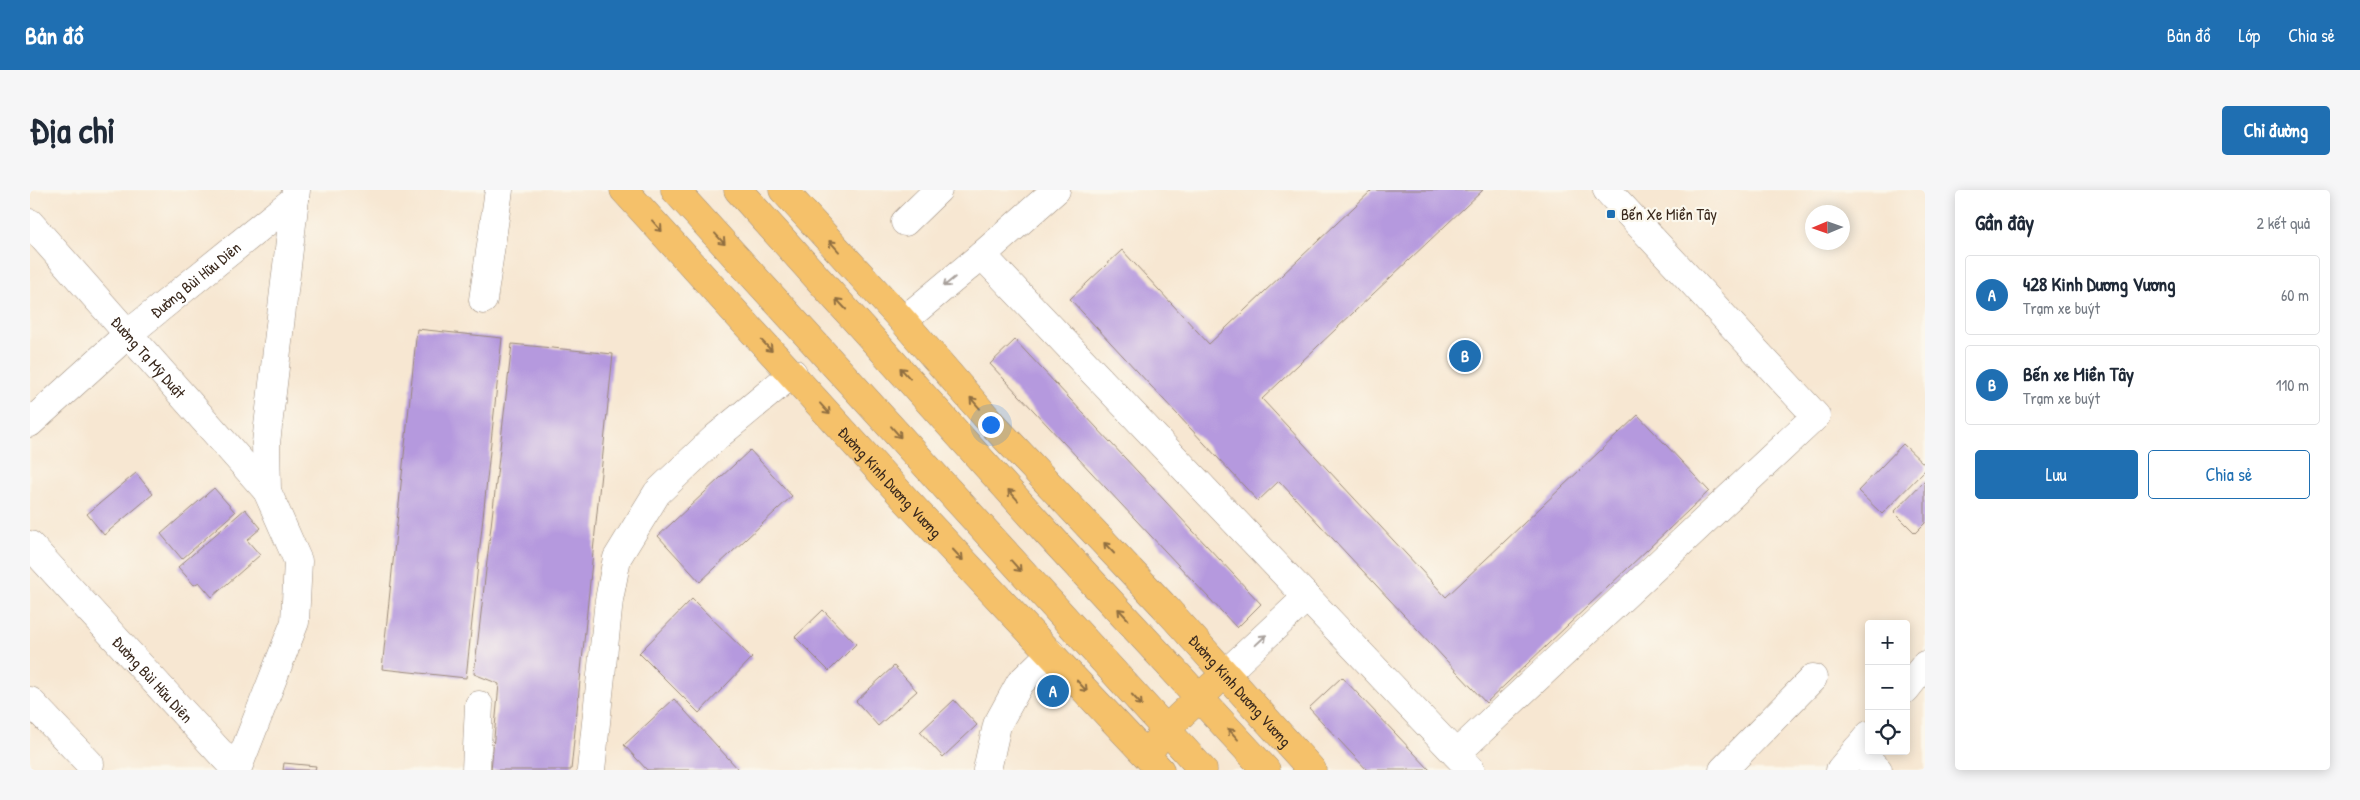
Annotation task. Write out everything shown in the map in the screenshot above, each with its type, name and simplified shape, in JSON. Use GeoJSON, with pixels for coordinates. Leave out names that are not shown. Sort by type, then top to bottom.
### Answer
{"type":"FeatureCollection","features":[{"type":"Feature","properties":{"kind":"main road","name":"Đường Kinh Dương Vương"},"geometry":{"type":"LineString","coordinates":[[624,190],[793,373],[907,501],[1051,653],[1150,765]]}},
{"type":"Feature","properties":{"kind":"main road"},"geometry":{"type":"LineString","coordinates":[[675,190],[1203,770]]}},
{"type":"Feature","properties":{"kind":"main road","name":"Đường Kinh Dương Vương"},"geometry":{"type":"LineString","coordinates":[[738,190],[1048,534],[1266,770]]}},
{"type":"Feature","properties":{"kind":"main road","name":"Đường Kinh Dương Vương"},"geometry":{"type":"LineString","coordinates":[[786,191],[994,426],[1312,770]]}},
{"type":"Feature","properties":{"kind":"main road"},"geometry":{"type":"LineString","coordinates":[[793,373],[874,339],[903,321]]}},
{"type":"Feature","properties":{"kind":"main road"},"geometry":{"type":"LineString","coordinates":[[1150,765],[1165,730],[1225,674]]}},
{"type":"Feature","properties":{"kind":"street"},"geometry":{"type":"LineString","coordinates":[[482,300],[499,190]]}},
{"type":"Feature","properties":{"kind":"street"},"geometry":{"type":"LineString","coordinates":[[905,222],[938,190]]}},
{"type":"Feature","properties":{"kind":"street"},"geometry":{"type":"LineString","coordinates":[[903,321],[1056,190]]}},
{"type":"Feature","properties":{"kind":"street"},"geometry":{"type":"LineString","coordinates":[[982,255],[1463,762],[1816,416],[1607,190]]}},
{"type":"Feature","properties":{"kind":"street"},"geometry":{"type":"LineString","coordinates":[[236,770],[295,622],[298,561],[267,491],[266,443],[295,194]]}},
{"type":"Feature","properties":{"kind":"street","name":"Đường Bùi Hữu Diên"},"geometry":{"type":"LineString","coordinates":[[30,423],[128,334],[295,194]]}},
{"type":"Feature","properties":{"kind":"street","name":"Đường Tạ Mỹ Duật"},"geometry":{"type":"LineString","coordinates":[[30,223],[267,491]]}},
{"type":"Feature","properties":{"kind":"street"},"geometry":{"type":"LineString","coordinates":[[591,770],[609,600],[617,558],[657,493],[715,438],[793,373]]}},
{"type":"Feature","properties":{"kind":"street","name":"Đường Bùi Hữu Diên"},"geometry":{"type":"LineString","coordinates":[[30,545],[236,770]]}},
{"type":"Feature","properties":{"kind":"street"},"geometry":{"type":"LineString","coordinates":[[1225,674],[1307,597]]}},
{"type":"Feature","properties":{"kind":"street"},"geometry":{"type":"LineString","coordinates":[[987,770],[997,725],[1020,683],[1051,653]]}},
{"type":"Feature","properties":{"kind":"street"},"geometry":{"type":"LineString","coordinates":[[1910,683],[1925,665]]}},
{"type":"Feature","properties":{"kind":"street"},"geometry":{"type":"LineString","coordinates":[[1723,770],[1813,678]]}},
{"type":"Feature","properties":{"kind":"street"},"geometry":{"type":"LineString","coordinates":[[30,700],[90,764]]}},
{"type":"Feature","properties":{"kind":"street"},"geometry":{"type":"LineString","coordinates":[[476,770],[479,706]]}},
{"type":"Feature","properties":{"kind":"street"},"geometry":{"type":"LineString","coordinates":[[1840,770],[1863,742],[1878,770]]}},
{"type":"Feature","properties":{"kind":"building"},"geometry":{"type":"Polygon","coordinates":[[[1372,190],[1483,190],[1262,399],[1446,597],[1638,415],[1709,491],[1486,703],[1279,481],[1258,501],[1070,299],[1122,250],[1209,344],[1372,190]]]}},
{"type":"Feature","properties":{"kind":"building"},"geometry":{"type":"Polygon","coordinates":[[[417,329],[502,338],[466,678],[382,669],[417,329]]]}},
{"type":"Feature","properties":{"kind":"building"},"geometry":{"type":"Polygon","coordinates":[[[1015,340],[1261,604],[1237,628],[990,364],[1015,340]]]}},
{"type":"Feature","properties":{"kind":"building"},"geometry":{"type":"Polygon","coordinates":[[[512,344],[613,354],[571,770],[491,770],[499,684],[474,674],[512,344]]]}},
{"type":"Feature","properties":{"kind":"building"},"geometry":{"type":"Polygon","coordinates":[[[1903,444],[1925,465],[1925,470],[1882,514],[1858,491],[1903,444]]]}},
{"type":"Feature","properties":{"kind":"building"},"geometry":{"type":"Polygon","coordinates":[[[750,450],[792,496],[700,582],[658,536],[750,450]]]}},
{"type":"Feature","properties":{"kind":"building"},"geometry":{"type":"Polygon","coordinates":[[[136,473],[153,494],[104,535],[87,514],[136,473]]]}},
{"type":"Feature","properties":{"kind":"building"},"geometry":{"type":"Polygon","coordinates":[[[1925,480],[1925,523],[1915,533],[1894,512],[1925,480]]]}},
{"type":"Feature","properties":{"kind":"building"},"geometry":{"type":"Polygon","coordinates":[[[214,488],[235,512],[182,559],[161,534],[214,488]]]}},
{"type":"Feature","properties":{"kind":"building"},"geometry":{"type":"Polygon","coordinates":[[[245,509],[261,528],[247,540],[260,555],[212,597],[199,582],[194,585],[178,567],[245,509]]]}},
{"type":"Feature","properties":{"kind":"building"},"geometry":{"type":"Polygon","coordinates":[[[692,599],[752,658],[699,713],[639,653],[692,599]]]}},
{"type":"Feature","properties":{"kind":"building"},"geometry":{"type":"Polygon","coordinates":[[[823,610],[856,644],[829,671],[795,637],[823,610]]]}},
{"type":"Feature","properties":{"kind":"building"},"geometry":{"type":"Polygon","coordinates":[[[894,666],[917,691],[878,726],[856,701],[894,666]]]}},
{"type":"Feature","properties":{"kind":"building"},"geometry":{"type":"Polygon","coordinates":[[[1342,677],[1430,770],[1367,770],[1309,708],[1342,677]]]}},
{"type":"Feature","properties":{"kind":"building"},"geometry":{"type":"Polygon","coordinates":[[[674,699],[739,770],[647,770],[624,745],[674,699]]]}},
{"type":"Feature","properties":{"kind":"building"},"geometry":{"type":"Polygon","coordinates":[[[954,700],[977,725],[943,757],[920,732],[954,700]]]}},
{"type":"Feature","properties":{"kind":"building"},"geometry":{"type":"Polygon","coordinates":[[[284,763],[316,766],[315,770],[283,770],[284,763]]]}},
{"type":"Feature","properties":{"kind":"place","name":"Bến Xe Miền Tây"},"geometry":{"type":"Point","coordinates":[1611,214]}},
{"type":"Feature","properties":{"kind":"place","name":"Bến xe Miền Tây"},"geometry":{"type":"Point","coordinates":[1465,356]}},
{"type":"Feature","properties":{"kind":"place","name":"428 Kinh Dương Vương"},"geometry":{"type":"Point","coordinates":[1053,691]}}]}
